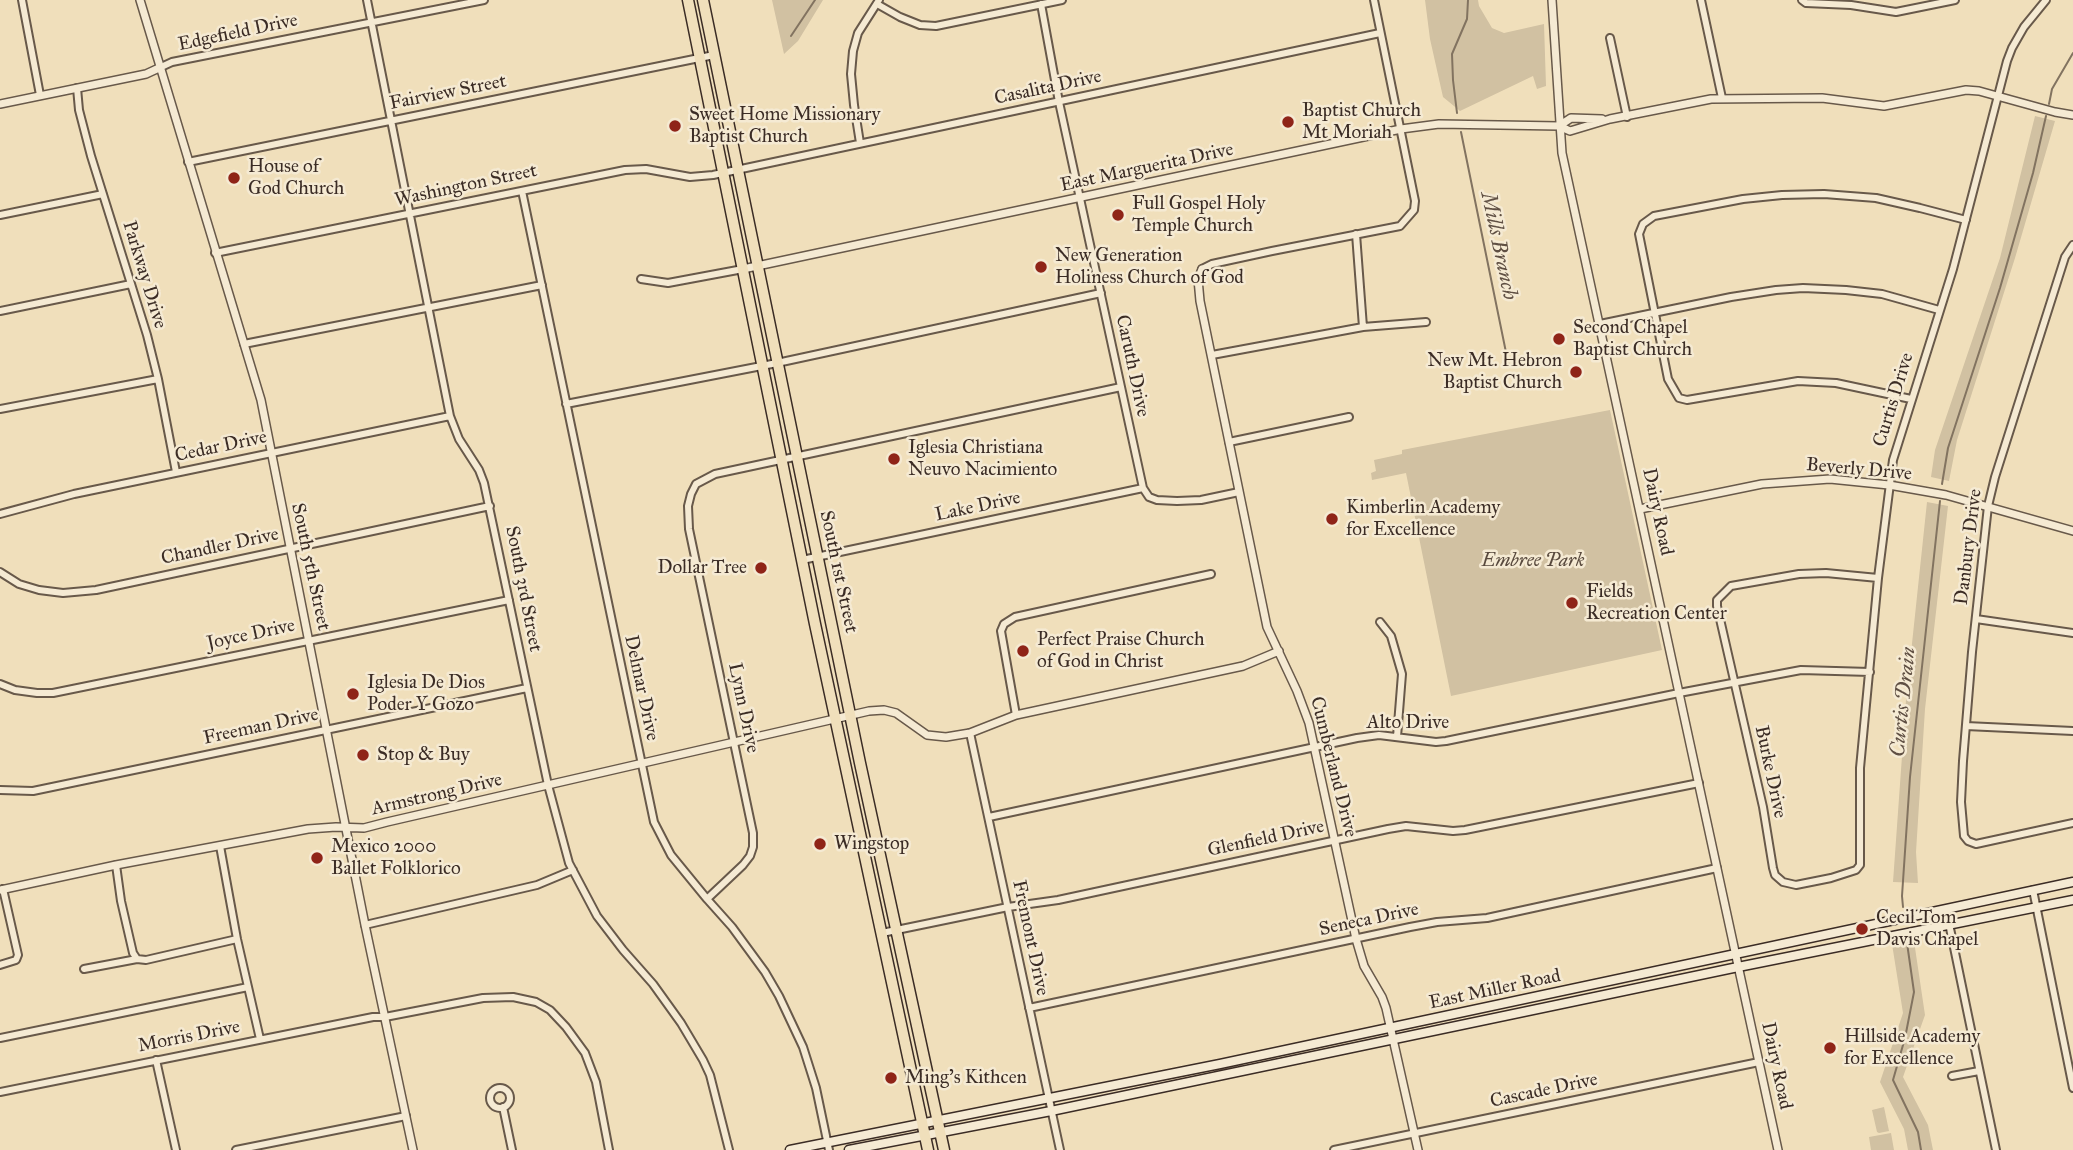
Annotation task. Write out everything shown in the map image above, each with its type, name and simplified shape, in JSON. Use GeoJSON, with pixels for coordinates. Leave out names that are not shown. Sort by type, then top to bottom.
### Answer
{"type":"FeatureCollection","features":[{"type":"Feature","properties":{"kind":"main road","name":"South 1st Street"},"geometry":{"type":"LineString","coordinates":[[688,0],[802,561],[928,1150]]}},
{"type":"Feature","properties":{"kind":"main road","name":"South 1st Street"},"geometry":{"type":"LineString","coordinates":[[703,0],[850,715],[944,1150]]}},
{"type":"Feature","properties":{"kind":"main road"},"geometry":{"type":"LineString","coordinates":[[858,825],[873,822]]}},
{"type":"Feature","properties":{"kind":"main road","name":"East Miller Road"},"geometry":{"type":"LineString","coordinates":[[849,1150],[925,1135],[939,1126],[1048,1099],[2073,882]]}},
{"type":"Feature","properties":{"kind":"main road","name":"East Miller Road"},"geometry":{"type":"LineString","coordinates":[[790,1150],[828,1146],[923,1124],[939,1126],[1051,1111],[1738,967],[2073,900]]}},
{"type":"Feature","properties":{"kind":"main road"},"geometry":{"type":"LineString","coordinates":[[1570,989],[1573,1002]]}},
{"type":"Feature","properties":{"kind":"main road"},"geometry":{"type":"LineString","coordinates":[[905,1042],[920,1039]]}},
{"type":"Feature","properties":{"kind":"main road"},"geometry":{"type":"LineString","coordinates":[[1220,1064],[1222,1076]]}},
{"type":"Feature","properties":{"kind":"street"},"geometry":{"type":"LineString","coordinates":[[22,0],[40,95]]}},
{"type":"Feature","properties":{"kind":"street","name":"South 5th Street"},"geometry":{"type":"LineString","coordinates":[[140,0],[261,400],[365,925],[413,1150]]}},
{"type":"Feature","properties":{"kind":"street","name":"South 3rd Street"},"geometry":{"type":"LineString","coordinates":[[367,0],[450,416],[459,439],[484,483],[557,824],[573,870],[597,916],[653,984],[703,1060],[710,1075],[729,1150]]}},
{"type":"Feature","properties":{"kind":"street","name":"Edgefield Drive"},"geometry":{"type":"LineString","coordinates":[[0,104],[146,74],[172,62],[484,0]]}},
{"type":"Feature","properties":{"kind":"street"},"geometry":{"type":"LineString","coordinates":[[860,143],[851,74],[853,51],[859,33],[878,2],[900,18],[920,25],[936,26],[1062,0]]}},
{"type":"Feature","properties":{"kind":"street"},"geometry":{"type":"LineString","coordinates":[[1202,269],[1212,264],[1400,226],[1414,211],[1415,201],[1374,0]]}},
{"type":"Feature","properties":{"kind":"street","name":"Dairy Road"},"geometry":{"type":"LineString","coordinates":[[1552,0],[1562,153],[1778,1150]]}},
{"type":"Feature","properties":{"kind":"street"},"geometry":{"type":"LineString","coordinates":[[1701,0],[1723,98]]}},
{"type":"Feature","properties":{"kind":"street"},"geometry":{"type":"LineString","coordinates":[[1802,0],[1806,3],[1851,5],[1896,12],[1955,0]]}},
{"type":"Feature","properties":{"kind":"street","name":"Curtis Drive"},"geometry":{"type":"LineString","coordinates":[[1856,870],[1861,857],[1860,768],[1878,578],[1893,460],[1966,220],[2012,48],[2043,1]]}},
{"type":"Feature","properties":{"kind":"street","name":"Caruth Drive"},"geometry":{"type":"LineString","coordinates":[[1041,4],[1059,102],[1143,488]]}},
{"type":"Feature","properties":{"kind":"street","name":"Casalita Drive"},"geometry":{"type":"LineString","coordinates":[[723,173],[1380,33]]}},
{"type":"Feature","properties":{"kind":"street"},"geometry":{"type":"LineString","coordinates":[[1610,38],[1627,117]]}},
{"type":"Feature","properties":{"kind":"street","name":"Fairview Street"},"geometry":{"type":"LineString","coordinates":[[188,162],[714,55]]}},
{"type":"Feature","properties":{"kind":"street","name":"Parkway Drive"},"geometry":{"type":"LineString","coordinates":[[77,88],[79,110],[158,379],[176,472]]}},
{"type":"Feature","properties":{"kind":"street","name":"East Marguerita Drive"},"geometry":{"type":"LineString","coordinates":[[743,269],[1401,129],[1458,123],[1559,126],[1570,131],[1610,119],[1711,99],[1822,98],[1884,106],[1966,90],[2073,115]]}},
{"type":"Feature","properties":{"kind":"street","name":"Washington Street"},"geometry":{"type":"LineString","coordinates":[[215,253],[636,168],[690,177],[723,173]]}},
{"type":"Feature","properties":{"kind":"street","name":"Delmar Drive"},"geometry":{"type":"LineString","coordinates":[[522,191],[654,822],[671,855],[733,926],[779,996],[803,1046],[816,1088],[828,1146]]}},
{"type":"Feature","properties":{"kind":"street"},"geometry":{"type":"LineString","coordinates":[[0,215],[103,194]]}},
{"type":"Feature","properties":{"kind":"street"},"geometry":{"type":"LineString","coordinates":[[1911,399],[1836,383],[1798,382],[1687,400],[1679,398],[1668,379],[1639,234],[1643,224],[1654,216],[1743,199],[1824,194],[1876,198],[1966,220]]}},
{"type":"Feature","properties":{"kind":"street"},"geometry":{"type":"LineString","coordinates":[[1356,234],[1363,327]]}},
{"type":"Feature","properties":{"kind":"street","name":"Danbury Drive"},"geometry":{"type":"LineString","coordinates":[[2073,245],[2065,257],[1987,506],[1963,761],[1962,825],[1964,836],[1976,844],[2073,823]]}},
{"type":"Feature","properties":{"kind":"street"},"geometry":{"type":"LineString","coordinates":[[641,279],[668,283],[743,269]]}},
{"type":"Feature","properties":{"kind":"street","name":"Cumberland Drive"},"geometry":{"type":"LineString","coordinates":[[1202,269],[1198,279],[1200,301],[1267,627],[1309,723],[1356,939],[1364,966],[1382,997],[1418,1150]]}},
{"type":"Feature","properties":{"kind":"street"},"geometry":{"type":"LineString","coordinates":[[0,311],[131,284]]}},
{"type":"Feature","properties":{"kind":"street"},"geometry":{"type":"LineString","coordinates":[[243,344],[542,285]]}},
{"type":"Feature","properties":{"kind":"street"},"geometry":{"type":"LineString","coordinates":[[1600,324],[1731,297],[1804,288],[1882,295],[1939,310]]}},
{"type":"Feature","properties":{"kind":"street"},"geometry":{"type":"LineString","coordinates":[[566,404],[777,363],[1101,293]]}},
{"type":"Feature","properties":{"kind":"street"},"geometry":{"type":"LineString","coordinates":[[1212,355],[1363,327],[1426,323]]}},
{"type":"Feature","properties":{"kind":"street"},"geometry":{"type":"LineString","coordinates":[[0,410],[158,379]]}},
{"type":"Feature","properties":{"kind":"street"},"geometry":{"type":"LineString","coordinates":[[782,460],[1121,387]]}},
{"type":"Feature","properties":{"kind":"street","name":"Cedar Drive"},"geometry":{"type":"LineString","coordinates":[[0,514],[74,494],[450,416]]}},
{"type":"Feature","properties":{"kind":"street"},"geometry":{"type":"LineString","coordinates":[[1229,442],[1349,417]]}},
{"type":"Feature","properties":{"kind":"street","name":"Lynn Drive"},"geometry":{"type":"LineString","coordinates":[[707,899],[750,856],[753,833],[689,529],[688,506],[696,484],[704,478],[782,460]]}},
{"type":"Feature","properties":{"kind":"street","name":"Beverly Drive"},"geometry":{"type":"LineString","coordinates":[[1640,509],[1762,484],[1830,479],[1889,485],[1946,495],[2073,531]]}},
{"type":"Feature","properties":{"kind":"street"},"geometry":{"type":"LineString","coordinates":[[1143,488],[1149,497],[1177,501],[1201,500],[1239,492]]}},
{"type":"Feature","properties":{"kind":"street","name":"Lake Drive"},"geometry":{"type":"LineString","coordinates":[[802,561],[1143,488]]}},
{"type":"Feature","properties":{"kind":"street","name":"Chandler Drive"},"geometry":{"type":"LineString","coordinates":[[0,572],[19,584],[63,593],[96,590],[490,506]]}},
{"type":"Feature","properties":{"kind":"street","name":"Burke Drive"},"geometry":{"type":"LineString","coordinates":[[1856,870],[1796,885],[1783,882],[1775,875],[1763,807],[1717,600],[1731,586],[1799,574],[1826,573],[1878,578]]}},
{"type":"Feature","properties":{"kind":"street"},"geometry":{"type":"LineString","coordinates":[[1016,715],[1001,631],[1004,624],[1015,617],[1211,574]]}},
{"type":"Feature","properties":{"kind":"street","name":"Joyce Drive"},"geometry":{"type":"LineString","coordinates":[[0,684],[15,690],[53,693],[509,600]]}},
{"type":"Feature","properties":{"kind":"street"},"geometry":{"type":"LineString","coordinates":[[1976,619],[2073,633]]}},
{"type":"Feature","properties":{"kind":"street"},"geometry":{"type":"LineString","coordinates":[[1380,622],[1391,636],[1402,674],[1397,737]]}},
{"type":"Feature","properties":{"kind":"street","name":"Armstrong Drive"},"geometry":{"type":"LineString","coordinates":[[2,889],[308,829],[364,828],[850,715],[884,710],[901,716],[927,735],[946,737],[970,733],[1016,715],[1243,666],[1279,651]]}},
{"type":"Feature","properties":{"kind":"street","name":"Alto Drive"},"geometry":{"type":"LineString","coordinates":[[989,817],[1379,735],[1446,741],[1679,692],[1801,670],[1870,672]]}},
{"type":"Feature","properties":{"kind":"street","name":"Freeman Drive"},"geometry":{"type":"LineString","coordinates":[[0,790],[33,791],[527,688]]}},
{"type":"Feature","properties":{"kind":"street"},"geometry":{"type":"LineString","coordinates":[[1966,726],[2073,731]]}},
{"type":"Feature","properties":{"kind":"street","name":"Fremont Drive"},"geometry":{"type":"LineString","coordinates":[[970,733],[1060,1150]]}},
{"type":"Feature","properties":{"kind":"street","name":"Glenfield Drive"},"geometry":{"type":"LineString","coordinates":[[881,933],[1008,907],[1058,900],[1406,827],[1465,830],[1699,783]]}},
{"type":"Feature","properties":{"kind":"street"},"geometry":{"type":"LineString","coordinates":[[220,846],[237,939],[260,1039]]}},
{"type":"Feature","properties":{"kind":"street"},"geometry":{"type":"LineString","coordinates":[[116,865],[121,901],[133,953],[137,958]]}},
{"type":"Feature","properties":{"kind":"street","name":"Seneca Drive"},"geometry":{"type":"LineString","coordinates":[[1028,1008],[1437,922],[1487,918],[1717,868]]}},
{"type":"Feature","properties":{"kind":"street"},"geometry":{"type":"LineString","coordinates":[[365,925],[527,888],[573,870]]}},
{"type":"Feature","properties":{"kind":"street"},"geometry":{"type":"LineString","coordinates":[[0,965],[16,960],[18,955],[2,889]]}},
{"type":"Feature","properties":{"kind":"street"},"geometry":{"type":"LineString","coordinates":[[2033,890],[2073,1088]]}},
{"type":"Feature","properties":{"kind":"street"},"geometry":{"type":"LineString","coordinates":[[1946,909],[1996,1150]]}},
{"type":"Feature","properties":{"kind":"street"},"geometry":{"type":"LineString","coordinates":[[84,969],[137,958],[146,960],[237,939]]}},
{"type":"Feature","properties":{"kind":"street"},"geometry":{"type":"LineString","coordinates":[[0,1038],[248,987]]}},
{"type":"Feature","properties":{"kind":"street","name":"Morris Drive"},"geometry":{"type":"LineString","coordinates":[[0,1092],[373,1017],[501,997],[536,1002],[550,1010],[585,1053],[596,1082],[609,1150]]}},
{"type":"Feature","properties":{"kind":"street"},"geometry":{"type":"LineString","coordinates":[[156,1060],[176,1150]]}},
{"type":"Feature","properties":{"kind":"street","name":"Cascade Drive"},"geometry":{"type":"LineString","coordinates":[[1334,1150],[1759,1062]]}},
{"type":"Feature","properties":{"kind":"street"},"geometry":{"type":"LineString","coordinates":[[1952,1076],[1979,1071]]}},
{"type":"Feature","properties":{"kind":"street"},"geometry":{"type":"LineString","coordinates":[[503,1107],[512,1150]]}},
{"type":"Feature","properties":{"kind":"street"},"geometry":{"type":"LineString","coordinates":[[236,1150],[406,1115]]}},
{"type":"Feature","properties":{"kind":"green space"},"geometry":{"type":"Polygon","coordinates":[[[772,0],[823,0],[798,41],[784,54],[772,0]]]}},
{"type":"Feature","properties":{"kind":"green space"},"geometry":{"type":"Polygon","coordinates":[[[1425,0],[1478,0],[1492,28],[1504,33],[1544,24],[1546,86],[1537,89],[1533,76],[1460,111],[1443,97],[1430,39],[1425,0]]]}},
{"type":"Feature","properties":{"kind":"green space"},"geometry":{"type":"Polygon","coordinates":[[[2035,116],[2055,121],[1957,440],[1949,481],[1931,477],[1935,450],[2000,258],[2035,116]]]}},
{"type":"Feature","properties":{"kind":"green space","name":"Embree Park"},"geometry":{"type":"Polygon","coordinates":[[[1610,410],[1662,650],[1451,696],[1406,473],[1372,480],[1371,473],[1376,471],[1374,460],[1402,454],[1402,450],[1610,410]]]}},
{"type":"Feature","properties":{"kind":"green space"},"geometry":{"type":"Polygon","coordinates":[[[1927,502],[1948,506],[1925,709],[1916,852],[1918,883],[1893,882],[1906,700],[1927,502]]]}},
{"type":"Feature","properties":{"kind":"green space"},"geometry":{"type":"Polygon","coordinates":[[[1914,941],[1925,1015],[1903,1077],[1928,1125],[1933,1150],[1908,1150],[1904,1129],[1880,1082],[1903,1013],[1892,944],[1914,941]]]}},
{"type":"Feature","properties":{"kind":"green space"},"geometry":{"type":"Polygon","coordinates":[[[1884,1107],[1889,1131],[1879,1133],[1872,1110],[1884,1107]]]}},
{"type":"Feature","properties":{"kind":"green space"},"geometry":{"type":"Polygon","coordinates":[[[1891,1133],[1894,1150],[1871,1150],[1869,1137],[1891,1133]]]}},
{"type":"Feature","properties":{"kind":"waterway"},"geometry":{"type":"LineString","coordinates":[[791,36],[815,0]]}},
{"type":"Feature","properties":{"kind":"waterway","name":"Mills Branch"},"geometry":{"type":"LineString","coordinates":[[1457,113],[1452,54],[1467,19],[1468,0]]}},
{"type":"Feature","properties":{"kind":"waterway","name":"Curtis Drain"},"geometry":{"type":"LineString","coordinates":[[2049,104],[2052,89],[2073,53]]}},
{"type":"Feature","properties":{"kind":"waterway","name":"Curtis Drain"},"geometry":{"type":"LineString","coordinates":[[1942,484],[1948,448],[2000,288],[2033,173],[2046,116]]}},
{"type":"Feature","properties":{"kind":"waterway","name":"Mills Branch"},"geometry":{"type":"LineString","coordinates":[[1461,132],[1509,367]]}},
{"type":"Feature","properties":{"kind":"waterway","name":"Curtis Drain"},"geometry":{"type":"LineString","coordinates":[[1903,907],[1910,777],[1940,501]]}},
{"type":"Feature","properties":{"kind":"waterway","name":"Curtis Drain"},"geometry":{"type":"LineString","coordinates":[[1907,943],[1914,992],[1893,1080],[1918,1132],[1921,1150]]}},
{"type":"Feature","properties":{"kind":"place","name":"Baptist Church Mt Moriah"},"geometry":{"type":"Point","coordinates":[1288,122]}},
{"type":"Feature","properties":{"kind":"place","name":"Sweet Home Missionary Baptist Church"},"geometry":{"type":"Point","coordinates":[675,126]}},
{"type":"Feature","properties":{"kind":"place","name":"House of God Church"},"geometry":{"type":"Point","coordinates":[234,178]}},
{"type":"Feature","properties":{"kind":"place","name":"Full Gospel Holy Temple Church"},"geometry":{"type":"Point","coordinates":[1118,215]}},
{"type":"Feature","properties":{"kind":"place","name":"New Generation Holiness Church of God"},"geometry":{"type":"Point","coordinates":[1041,267]}},
{"type":"Feature","properties":{"kind":"place","name":"Second Chapel Baptist Church"},"geometry":{"type":"Point","coordinates":[1559,339]}},
{"type":"Feature","properties":{"kind":"place","name":"New Mt. Hebron Baptist Church"},"geometry":{"type":"Point","coordinates":[1576,372]}},
{"type":"Feature","properties":{"kind":"place","name":"Iglesia Christiana Neuvo Nacimiento"},"geometry":{"type":"Point","coordinates":[894,459]}},
{"type":"Feature","properties":{"kind":"place","name":"Kimberlin Academy for Excellence"},"geometry":{"type":"Point","coordinates":[1332,519]}},
{"type":"Feature","properties":{"kind":"place","name":"Dollar Tree"},"geometry":{"type":"Point","coordinates":[761,568]}},
{"type":"Feature","properties":{"kind":"place","name":"Fields Recreation Center"},"geometry":{"type":"Point","coordinates":[1572,603]}},
{"type":"Feature","properties":{"kind":"place","name":"Perfect Praise Church of God in Christ"},"geometry":{"type":"Point","coordinates":[1023,651]}},
{"type":"Feature","properties":{"kind":"place","name":"Iglesia De Dios Poder Y Gozo"},"geometry":{"type":"Point","coordinates":[353,694]}},
{"type":"Feature","properties":{"kind":"place","name":"Stop & Buy"},"geometry":{"type":"Point","coordinates":[363,755]}},
{"type":"Feature","properties":{"kind":"place","name":"Wingstop"},"geometry":{"type":"Point","coordinates":[820,844]}},
{"type":"Feature","properties":{"kind":"place","name":"Mexico 2000 Ballet Folklorico"},"geometry":{"type":"Point","coordinates":[317,858]}},
{"type":"Feature","properties":{"kind":"place","name":"Cecil Tom Davis Chapel"},"geometry":{"type":"Point","coordinates":[1862,929]}},
{"type":"Feature","properties":{"kind":"place","name":"Hillside Academy for Excellence"},"geometry":{"type":"Point","coordinates":[1830,1048]}},
{"type":"Feature","properties":{"kind":"place","name":"Ming's Kithcen"},"geometry":{"type":"Point","coordinates":[891,1078]}}]}
